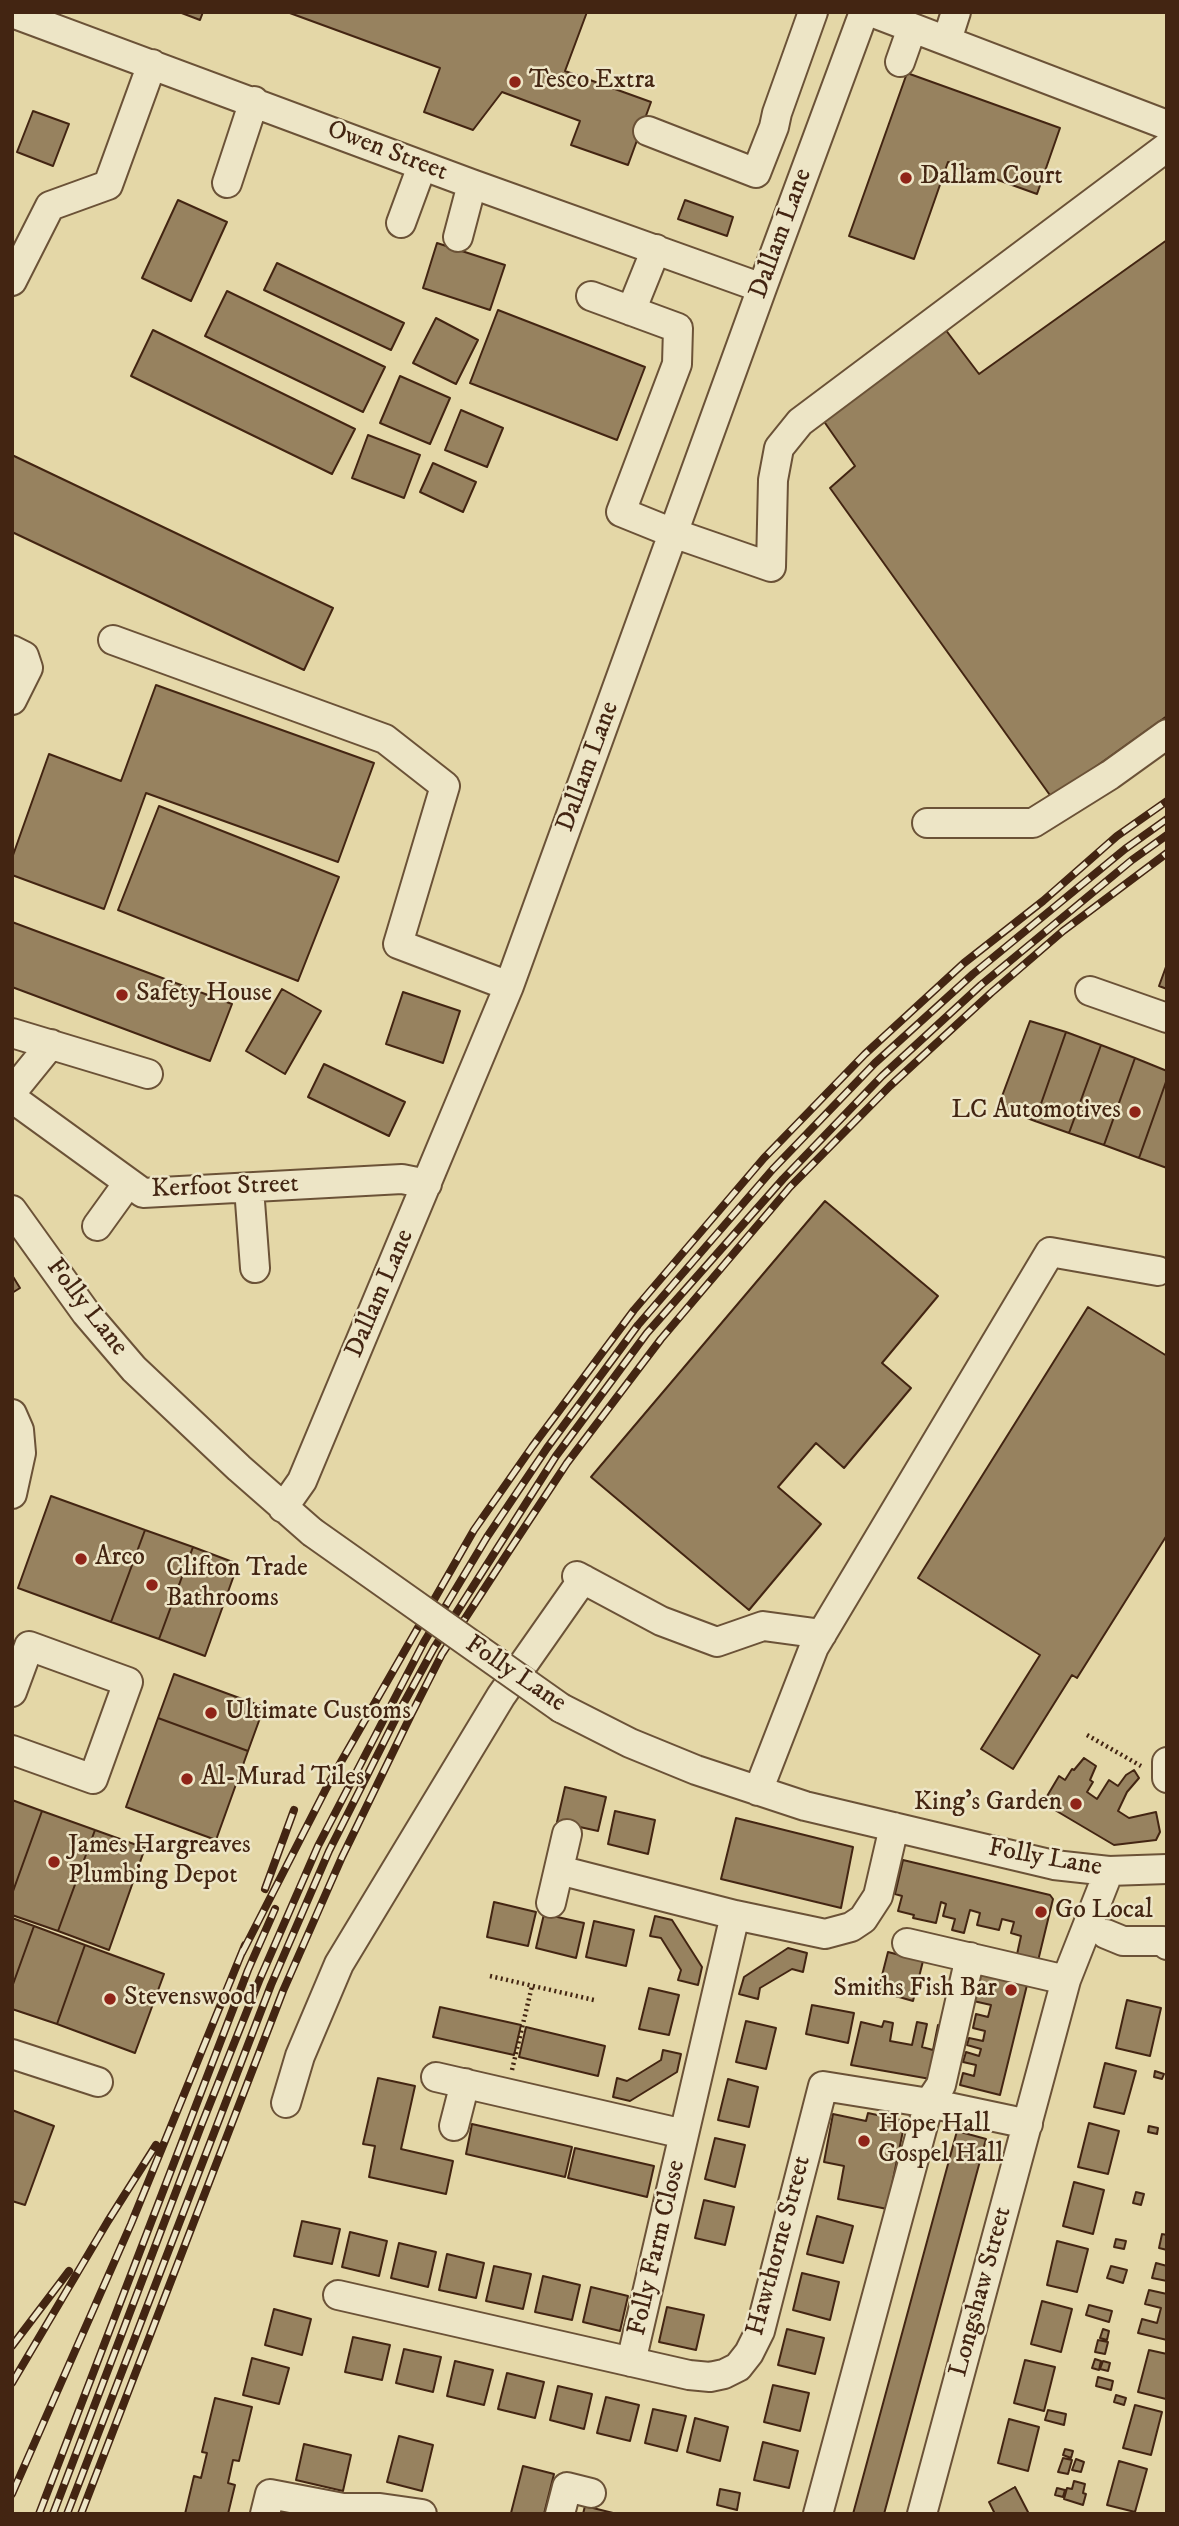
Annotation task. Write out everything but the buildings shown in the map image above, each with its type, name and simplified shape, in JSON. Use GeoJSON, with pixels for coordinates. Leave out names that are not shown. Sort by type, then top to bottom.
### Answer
{"type":"FeatureCollection","features":[{"type":"Feature","properties":{"kind":"street"},"geometry":{"type":"LineString","coordinates":[[648,131],[756,173],[814,12]]}},
{"type":"Feature","properties":{"kind":"street","name":"Dallam Lane"},"geometry":{"type":"LineString","coordinates":[[283,1508],[302,1481],[509,986],[864,12]]}},
{"type":"Feature","properties":{"kind":"street"},"geometry":{"type":"LineString","coordinates":[[871,12],[947,40],[1101,114],[1167,125]]}},
{"type":"Feature","properties":{"kind":"street"},"geometry":{"type":"LineString","coordinates":[[947,40],[956,12]]}},
{"type":"Feature","properties":{"kind":"street","name":"Owen Street"},"geometry":{"type":"LineString","coordinates":[[12,13],[254,101],[422,166],[762,288]]}},
{"type":"Feature","properties":{"kind":"street"},"geometry":{"type":"LineString","coordinates":[[900,62],[912,28]]}},
{"type":"Feature","properties":{"kind":"street"},"geometry":{"type":"LineString","coordinates":[[12,281],[24,228],[50,206],[108,185],[152,64]]}},
{"type":"Feature","properties":{"kind":"street"},"geometry":{"type":"LineString","coordinates":[[227,183],[254,101]]}},
{"type":"Feature","properties":{"kind":"street"},"geometry":{"type":"LineString","coordinates":[[591,296],[677,328],[677,365],[621,512],[771,568],[773,480],[779,448],[800,422],[1167,148]]}},
{"type":"Feature","properties":{"kind":"street"},"geometry":{"type":"LineString","coordinates":[[401,223],[422,166]]}},
{"type":"Feature","properties":{"kind":"street"},"geometry":{"type":"LineString","coordinates":[[458,237],[472,184]]}},
{"type":"Feature","properties":{"kind":"street"},"geometry":{"type":"LineString","coordinates":[[631,311],[656,249]]}},
{"type":"Feature","properties":{"kind":"street"},"geometry":{"type":"LineString","coordinates":[[113,640],[385,739],[445,786],[398,944],[509,986]]}},
{"type":"Feature","properties":{"kind":"street"},"geometry":{"type":"LineString","coordinates":[[12,650],[24,656],[28,668],[12,700]]}},
{"type":"Feature","properties":{"kind":"street"},"geometry":{"type":"LineString","coordinates":[[927,823],[1032,823],[1110,775],[1167,734]]}},
{"type":"Feature","properties":{"kind":"street"},"geometry":{"type":"LineString","coordinates":[[1090,991],[1167,1018]]}},
{"type":"Feature","properties":{"kind":"street"},"geometry":{"type":"LineString","coordinates":[[12,1033],[148,1074]]}},
{"type":"Feature","properties":{"kind":"street"},"geometry":{"type":"LineString","coordinates":[[12,1095],[51,1044]]}},
{"type":"Feature","properties":{"kind":"street","name":"Kerfoot Street"},"geometry":{"type":"LineString","coordinates":[[12,1095],[138,1191],[148,1193],[402,1179],[427,1184]]}},
{"type":"Feature","properties":{"kind":"street"},"geometry":{"type":"LineString","coordinates":[[97,1226],[128,1183]]}},
{"type":"Feature","properties":{"kind":"street"},"geometry":{"type":"LineString","coordinates":[[249,1188],[255,1268]]}},
{"type":"Feature","properties":{"kind":"street","name":"Folly Lane"},"geometry":{"type":"LineString","coordinates":[[12,1210],[86,1313],[134,1369],[283,1508],[312,1532],[561,1708],[630,1743],[696,1770],[805,1805],[1054,1865],[1110,1871],[1167,1869]]}},
{"type":"Feature","properties":{"kind":"street"},"geometry":{"type":"LineString","coordinates":[[758,1791],[797,1687],[822,1634],[1050,1252],[1158,1272]]}},
{"type":"Feature","properties":{"kind":"street"},"geometry":{"type":"LineString","coordinates":[[12,1414],[19,1430],[21,1453],[12,1494]]}},
{"type":"Feature","properties":{"kind":"street"},"geometry":{"type":"LineString","coordinates":[[286,2103],[300,2056],[339,1964],[501,1696],[580,1577],[662,1621],[717,1642],[763,1626],[822,1634]]}},
{"type":"Feature","properties":{"kind":"street"},"geometry":{"type":"LineString","coordinates":[[12,1692],[29,1646],[128,1682],[93,1779],[12,1750]]}},
{"type":"Feature","properties":{"kind":"street"},"geometry":{"type":"LineString","coordinates":[[559,1870],[825,1934],[851,1927],[863,1919],[878,1896],[894,1827]]}},
{"type":"Feature","properties":{"kind":"street"},"geometry":{"type":"LineString","coordinates":[[551,1903],[567,1834]]}},
{"type":"Feature","properties":{"kind":"street","name":"Longshaw Street"},"geometry":{"type":"LineString","coordinates":[[922,2514],[1066,1980],[1110,1871]]}},
{"type":"Feature","properties":{"kind":"street","name":"Folly Farm Close"},"geometry":{"type":"LineString","coordinates":[[631,2362],[735,1914]]}},
{"type":"Feature","properties":{"kind":"street"},"geometry":{"type":"LineString","coordinates":[[1106,1934],[1123,1941],[1163,1941],[1167,1945]]}},
{"type":"Feature","properties":{"kind":"street"},"geometry":{"type":"LineString","coordinates":[[907,1943],[1066,1980]]}},
{"type":"Feature","properties":{"kind":"street"},"geometry":{"type":"LineString","coordinates":[[818,2514],[929,2103],[941,2085],[970,1957]]}},
{"type":"Feature","properties":{"kind":"street"},"geometry":{"type":"LineString","coordinates":[[12,2054],[98,2082]]}},
{"type":"Feature","properties":{"kind":"street","name":"Folly Farm Close"},"geometry":{"type":"LineString","coordinates":[[436,2077],[684,2134]]}},
{"type":"Feature","properties":{"kind":"street"},"geometry":{"type":"LineString","coordinates":[[454,2126],[465,2083]]}},
{"type":"Feature","properties":{"kind":"street","name":"Hawthorne Street"},"geometry":{"type":"LineString","coordinates":[[338,2295],[688,2375],[710,2377],[724,2374],[738,2367],[760,2331],[823,2086],[929,2103],[1028,2124]]}},
{"type":"Feature","properties":{"kind":"street"},"geometry":{"type":"LineString","coordinates":[[560,2514],[567,2487],[591,2493]]}},
{"type":"Feature","properties":{"kind":"street"},"geometry":{"type":"LineString","coordinates":[[265,2514],[270,2494],[343,2508],[380,2508],[422,2514]]}},
{"type":"Feature","properties":{"kind":"path"},"geometry":{"type":"LineString","coordinates":[[1087,1735],[1142,1767],[1166,1767]]}},
{"type":"Feature","properties":{"kind":"path"},"geometry":{"type":"LineString","coordinates":[[489,1976],[594,2000]]}},
{"type":"Feature","properties":{"kind":"path"},"geometry":{"type":"LineString","coordinates":[[507,2093],[532,1986]]}},
{"type":"Feature","properties":{"kind":"railway"},"geometry":{"type":"LineString","coordinates":[[242,1953],[330,1781],[474,1530],[634,1310],[764,1158],[865,1054],[964,963],[1043,901],[1117,836],[1167,801]]}},
{"type":"Feature","properties":{"kind":"railway"},"geometry":{"type":"LineString","coordinates":[[53,2514],[201,2126],[259,1981],[318,1846],[424,1642],[487,1537],[547,1448],[638,1325],[773,1169],[875,1063],[973,974],[1125,849],[1167,819]]}},
{"type":"Feature","properties":{"kind":"railway"},"geometry":{"type":"LineString","coordinates":[[67,2514],[271,1985],[329,1851],[434,1648],[556,1456],[647,1333],[783,1179],[882,1076],[981,985],[1132,860],[1167,835]]}},
{"type":"Feature","properties":{"kind":"railway"},"geometry":{"type":"LineString","coordinates":[[81,2514],[283,1991],[342,1857],[442,1654],[507,1554],[567,1463],[661,1339],[790,1187],[890,1086],[991,993],[1063,931],[1167,853]]}},
{"type":"Feature","properties":{"kind":"railway"},"geometry":{"type":"LineString","coordinates":[[265,1889],[294,1810]]}},
{"type":"Feature","properties":{"kind":"railway"},"geometry":{"type":"LineString","coordinates":[[39,2514],[248,1970],[275,1909]]}},
{"type":"Feature","properties":{"kind":"railway"},"geometry":{"type":"LineString","coordinates":[[12,2494],[131,2224],[245,1945]]}},
{"type":"Feature","properties":{"kind":"railway"},"geometry":{"type":"LineString","coordinates":[[12,2383],[156,2145]]}},
{"type":"Feature","properties":{"kind":"railway"},"geometry":{"type":"LineString","coordinates":[[12,2346],[69,2271]]}},
{"type":"Feature","properties":{"kind":"place","name":"Tesco Extra"},"geometry":{"type":"Point","coordinates":[515,82]}},
{"type":"Feature","properties":{"kind":"place","name":"Dallam Court"},"geometry":{"type":"Point","coordinates":[906,178]}},
{"type":"Feature","properties":{"kind":"place","name":"Safety House"},"geometry":{"type":"Point","coordinates":[122,995]}},
{"type":"Feature","properties":{"kind":"place","name":"LC Automotives"},"geometry":{"type":"Point","coordinates":[1135,1112]}},
{"type":"Feature","properties":{"kind":"place","name":"Arco"},"geometry":{"type":"Point","coordinates":[81,1559]}},
{"type":"Feature","properties":{"kind":"place","name":"Clifton Trade Bathrooms"},"geometry":{"type":"Point","coordinates":[152,1585]}},
{"type":"Feature","properties":{"kind":"place","name":"Ultimate Customs"},"geometry":{"type":"Point","coordinates":[211,1713]}},
{"type":"Feature","properties":{"kind":"place","name":"Al-Murad Tiles"},"geometry":{"type":"Point","coordinates":[187,1779]}},
{"type":"Feature","properties":{"kind":"place","name":"King's Garden"},"geometry":{"type":"Point","coordinates":[1076,1804]}},
{"type":"Feature","properties":{"kind":"place","name":"James Hargreaves Plumbing Depot"},"geometry":{"type":"Point","coordinates":[54,1862]}},
{"type":"Feature","properties":{"kind":"place","name":"Go Local"},"geometry":{"type":"Point","coordinates":[1041,1912]}},
{"type":"Feature","properties":{"kind":"place","name":"Smiths Fish Bar"},"geometry":{"type":"Point","coordinates":[1011,1990]}},
{"type":"Feature","properties":{"kind":"place","name":"Stevenswood"},"geometry":{"type":"Point","coordinates":[110,1999]}},
{"type":"Feature","properties":{"kind":"place","name":"Hope Hall Gospel Hall"},"geometry":{"type":"Point","coordinates":[864,2141]}}]}
